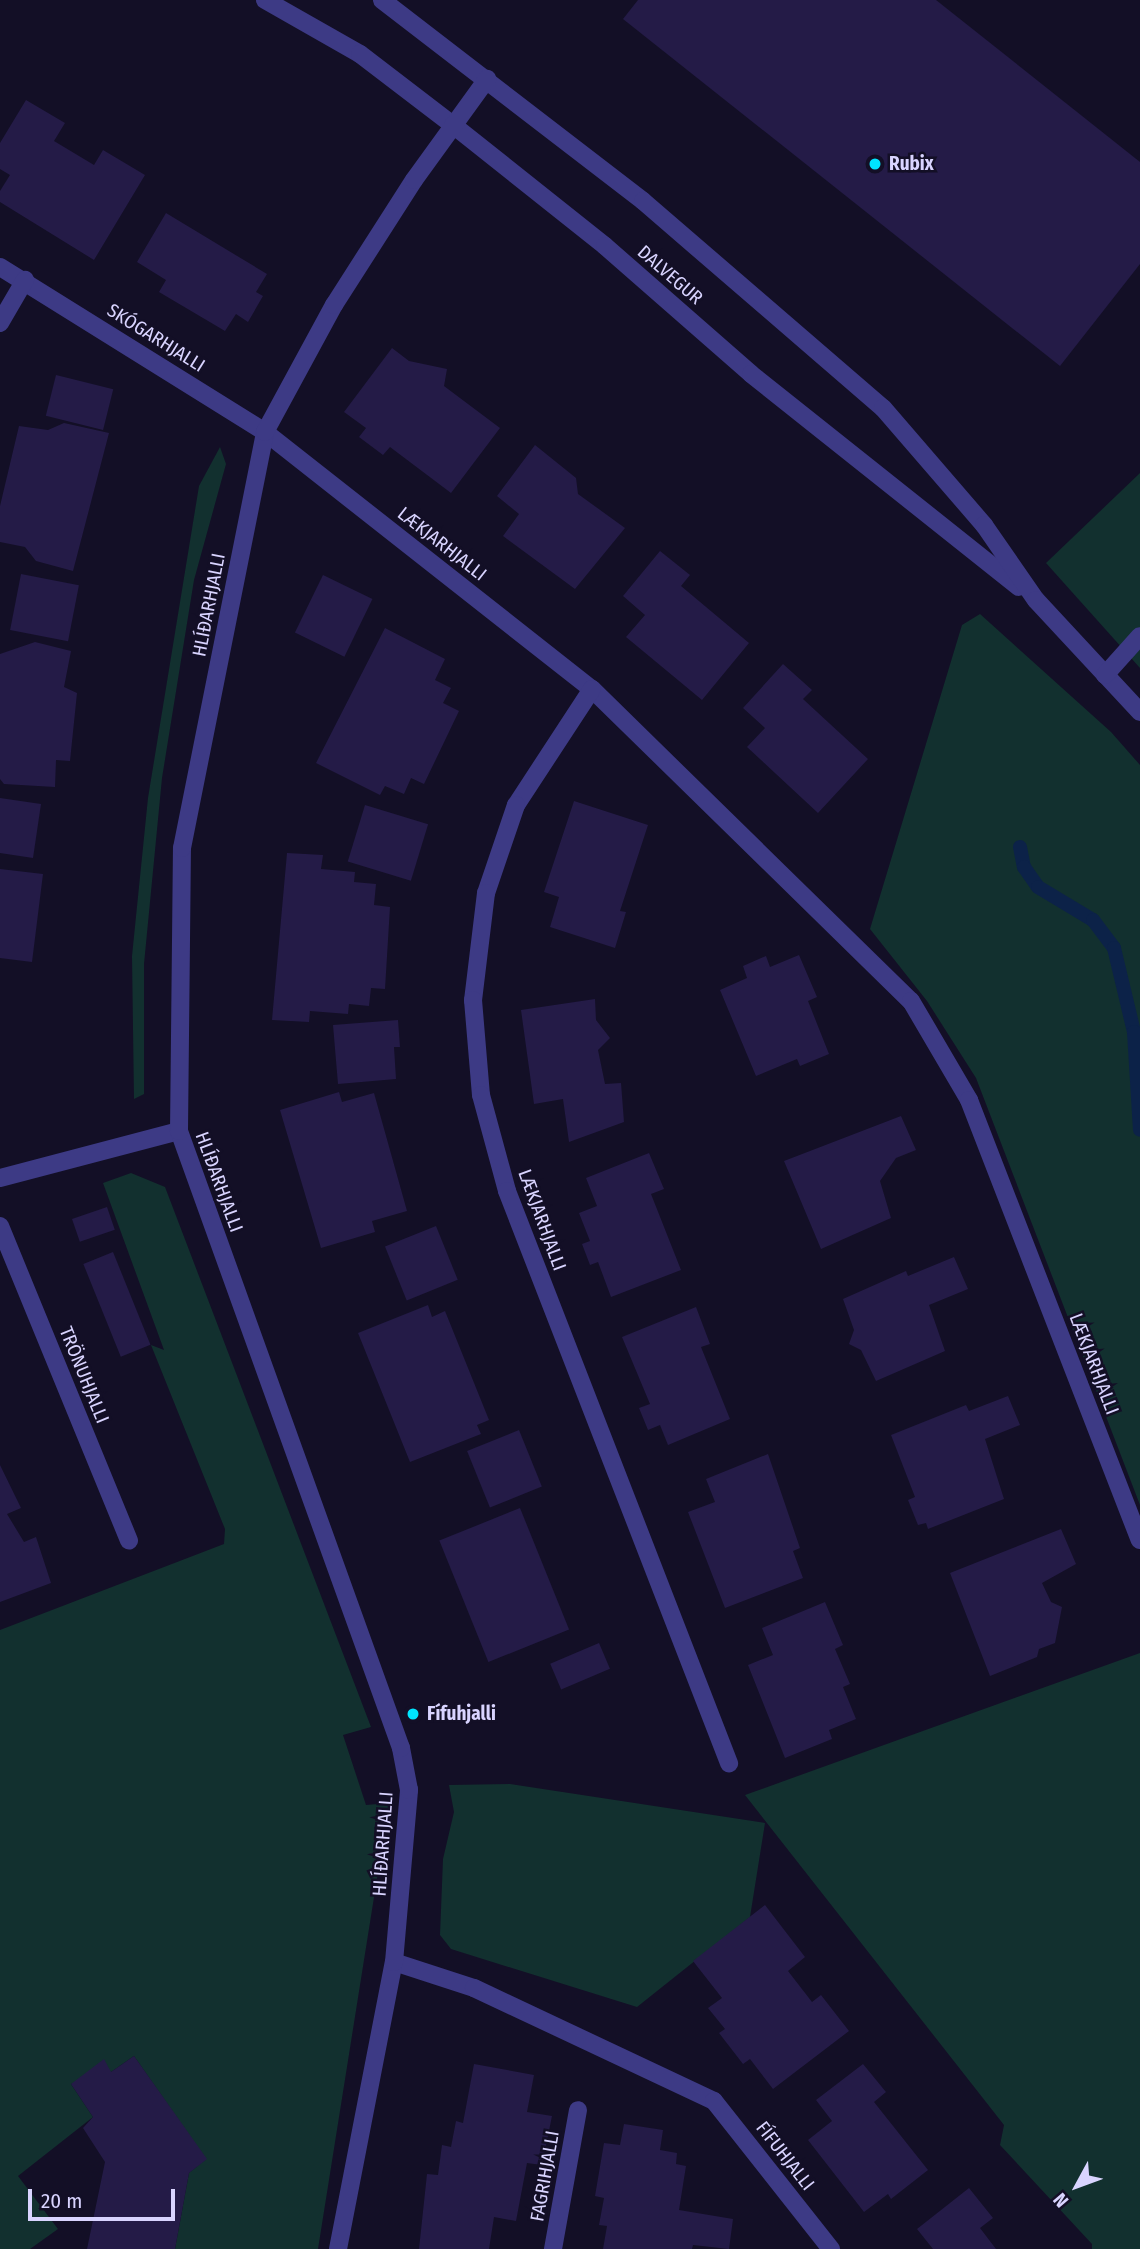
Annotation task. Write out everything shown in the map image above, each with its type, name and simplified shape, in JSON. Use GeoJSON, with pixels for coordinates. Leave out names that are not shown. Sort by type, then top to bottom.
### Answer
{"type":"FeatureCollection","features":[{"type":"Feature","properties":{"kind":"street","name":"DALVEGUR"},"geometry":{"type":"LineString","coordinates":[[265,0],[360,54],[605,246],[751,374],[1035,600],[1140,712]]}},
{"type":"Feature","properties":{"kind":"street","name":"DALVEGUR"},"geometry":{"type":"LineString","coordinates":[[382,0],[643,201],[883,408],[984,525],[1035,600]]}},
{"type":"Feature","properties":{"kind":"street","name":"HLÍÐARHJALLI"},"geometry":{"type":"LineString","coordinates":[[338,2249],[394,1962],[409,1790],[401,1748],[179,1132],[183,848],[265,432],[334,305],[453,125],[487,79]]}},
{"type":"Feature","properties":{"kind":"street","name":"SKÓGARHJALLI"},"geometry":{"type":"LineString","coordinates":[[0,267],[25,280],[265,432]]}},
{"type":"Feature","properties":{"kind":"street"},"geometry":{"type":"LineString","coordinates":[[0,323],[25,280]]}},
{"type":"Feature","properties":{"kind":"street","name":"LÆKJARHJALLI"},"geometry":{"type":"LineString","coordinates":[[265,432],[592,688],[911,1001],[969,1100],[1140,1539]]}},
{"type":"Feature","properties":{"kind":"street"},"geometry":{"type":"LineString","coordinates":[[1105,675],[1140,636]]}},
{"type":"Feature","properties":{"kind":"street","name":"LÆKJARHJALLI"},"geometry":{"type":"LineString","coordinates":[[592,688],[516,805],[486,893],[474,1000],[481,1095],[507,1191],[729,1763]]}},
{"type":"Feature","properties":{"kind":"street"},"geometry":{"type":"LineString","coordinates":[[0,1178],[179,1132]]}},
{"type":"Feature","properties":{"kind":"street","name":"TRÖNUHJALLI"},"geometry":{"type":"LineString","coordinates":[[0,1226],[129,1541]]}},
{"type":"Feature","properties":{"kind":"street","name":"FÍFUHJALLI"},"geometry":{"type":"LineString","coordinates":[[394,1962],[474,1988],[714,2101],[829,2248]]}},
{"type":"Feature","properties":{"kind":"street","name":"FAGRIHJALLI"},"geometry":{"type":"LineString","coordinates":[[554,2249],[579,2110]]}},
{"type":"Feature","properties":{"kind":"green space"},"geometry":{"type":"Polygon","coordinates":[[[220,447],[226,464],[194,580],[162,778],[144,964],[144,1094],[134,1099],[132,956],[148,798],[199,486],[220,447]]]}},
{"type":"Feature","properties":{"kind":"green space"},"geometry":{"type":"Polygon","coordinates":[[[1140,473],[1140,668],[1046,563],[1140,473]]]}},
{"type":"Feature","properties":{"kind":"green space"},"geometry":{"type":"Polygon","coordinates":[[[980,614],[1111,732],[1140,765],[1140,1505],[976,1078],[927,1001],[870,929],[962,625],[980,614]]]}},
{"type":"Feature","properties":{"kind":"green space"},"geometry":{"type":"Polygon","coordinates":[[[131,1173],[165,1187],[371,1727],[343,1735],[366,1805],[389,1803],[318,2249],[175,2249],[189,2173],[206,2159],[134,2056],[111,2072],[71,2084],[93,2117],[18,2176],[58,2229],[30,2249],[0,2249],[0,1630],[224,1544],[225,1529],[151,1345],[164,1350],[103,1183],[131,1173]]]}},
{"type":"Feature","properties":{"kind":"green space"},"geometry":{"type":"Polygon","coordinates":[[[1140,1653],[1140,2249],[1092,2249],[1092,2244],[1000,2145],[1004,2125],[745,1795],[1140,1653]]]}},
{"type":"Feature","properties":{"kind":"green space"},"geometry":{"type":"Polygon","coordinates":[[[510,1784],[765,1823],[750,1917],[637,2007],[451,1949],[440,1935],[443,1859],[454,1812],[449,1785],[510,1784]]]}},
{"type":"Feature","properties":{"kind":"building"},"geometry":{"type":"Polygon","coordinates":[[[638,0],[936,0],[1140,162],[1140,264],[1060,366],[623,19],[638,0]]]}},
{"type":"Feature","properties":{"kind":"building"},"geometry":{"type":"Polygon","coordinates":[[[26,100],[65,123],[54,141],[94,165],[103,150],[145,175],[94,260],[0,202],[0,191],[10,175],[0,169],[0,143],[26,100]]]}},
{"type":"Feature","properties":{"kind":"building"},"geometry":{"type":"Polygon","coordinates":[[[166,213],[267,274],[256,292],[263,296],[248,322],[236,314],[225,331],[159,292],[166,280],[137,262],[166,213]]]}},
{"type":"Feature","properties":{"kind":"building"},"geometry":{"type":"Polygon","coordinates":[[[392,348],[409,361],[447,369],[444,386],[500,428],[451,493],[390,447],[383,455],[359,437],[366,428],[344,412],[392,348]]]}},
{"type":"Feature","properties":{"kind":"building"},"geometry":{"type":"Polygon","coordinates":[[[56,375],[113,389],[103,430],[46,416],[56,375]]]}},
{"type":"Feature","properties":{"kind":"building"},"geometry":{"type":"Polygon","coordinates":[[[64,423],[109,433],[73,571],[36,561],[25,547],[0,542],[0,506],[19,426],[48,430],[64,423]]]}},
{"type":"Feature","properties":{"kind":"building"},"geometry":{"type":"Polygon","coordinates":[[[535,445],[576,478],[578,494],[625,528],[575,589],[503,536],[519,514],[497,496],[535,445]]]}},
{"type":"Feature","properties":{"kind":"building"},"geometry":{"type":"Polygon","coordinates":[[[660,551],[690,575],[681,586],[749,643],[702,700],[626,637],[645,615],[623,596],[660,551]]]}},
{"type":"Feature","properties":{"kind":"building"},"geometry":{"type":"Polygon","coordinates":[[[21,574],[79,585],[68,641],[10,630],[21,574]]]}},
{"type":"Feature","properties":{"kind":"building"},"geometry":{"type":"Polygon","coordinates":[[[323,575],[372,599],[344,657],[295,633],[323,575]]]}},
{"type":"Feature","properties":{"kind":"building"},"geometry":{"type":"Polygon","coordinates":[[[385,628],[445,659],[435,680],[451,688],[443,703],[459,711],[424,784],[411,778],[404,794],[385,786],[380,795],[316,763],[385,628]]]}},
{"type":"Feature","properties":{"kind":"building"},"geometry":{"type":"Polygon","coordinates":[[[35,642],[71,651],[64,687],[77,693],[70,761],[56,760],[55,787],[4,784],[0,779],[0,654],[35,642]]]}},
{"type":"Feature","properties":{"kind":"building"},"geometry":{"type":"Polygon","coordinates":[[[783,664],[812,690],[803,699],[868,759],[818,813],[747,747],[765,728],[743,708],[783,664]]]}},
{"type":"Feature","properties":{"kind":"building"},"geometry":{"type":"Polygon","coordinates":[[[0,798],[41,804],[33,858],[0,853],[0,798]]]}},
{"type":"Feature","properties":{"kind":"building"},"geometry":{"type":"Polygon","coordinates":[[[574,801],[648,825],[620,911],[626,912],[615,948],[550,927],[559,897],[544,892],[574,801]]]}},
{"type":"Feature","properties":{"kind":"building"},"geometry":{"type":"Polygon","coordinates":[[[365,805],[428,824],[411,881],[348,861],[365,805]]]}},
{"type":"Feature","properties":{"kind":"building"},"geometry":{"type":"Polygon","coordinates":[[[287,853],[323,855],[321,869],[355,872],[354,882],[376,884],[374,905],[390,907],[385,989],[371,988],[369,1006],[349,1004],[348,1014],[310,1011],[309,1022],[272,1020],[287,853]]]}},
{"type":"Feature","properties":{"kind":"building"},"geometry":{"type":"Polygon","coordinates":[[[0,869],[43,874],[32,962],[0,958],[0,869]]]}},
{"type":"Feature","properties":{"kind":"building"},"geometry":{"type":"Polygon","coordinates":[[[799,955],[817,997],[808,1001],[829,1054],[800,1066],[797,1059],[756,1076],[720,990],[747,978],[743,966],[766,956],[770,967],[799,955]]]}},
{"type":"Feature","properties":{"kind":"building"},"geometry":{"type":"Polygon","coordinates":[[[595,999],[596,1020],[610,1038],[598,1050],[605,1084],[621,1083],[624,1122],[569,1142],[563,1099],[534,1104],[521,1010],[595,999]]]}},
{"type":"Feature","properties":{"kind":"building"},"geometry":{"type":"Polygon","coordinates":[[[398,1020],[400,1047],[394,1047],[396,1079],[338,1084],[333,1025],[398,1020]]]}},
{"type":"Feature","properties":{"kind":"building"},"geometry":{"type":"Polygon","coordinates":[[[339,1092],[342,1102],[374,1093],[407,1211],[372,1221],[375,1232],[321,1248],[280,1110],[339,1092]]]}},
{"type":"Feature","properties":{"kind":"building"},"geometry":{"type":"Polygon","coordinates":[[[901,1116],[916,1150],[896,1158],[880,1181],[891,1218],[821,1249],[784,1161],[901,1116]]]}},
{"type":"Feature","properties":{"kind":"building"},"geometry":{"type":"Polygon","coordinates":[[[649,1153],[664,1189],[651,1194],[681,1270],[611,1297],[598,1262],[590,1265],[582,1244],[590,1241],[579,1213],[597,1206],[586,1178],[649,1153]]]}},
{"type":"Feature","properties":{"kind":"building"},"geometry":{"type":"Polygon","coordinates":[[[107,1207],[115,1230],[80,1242],[72,1219],[107,1207]]]}},
{"type":"Feature","properties":{"kind":"building"},"geometry":{"type":"Polygon","coordinates":[[[436,1226],[458,1280],[407,1300],[385,1247],[436,1226]]]}},
{"type":"Feature","properties":{"kind":"building"},"geometry":{"type":"Polygon","coordinates":[[[113,1252],[150,1345],[121,1357],[83,1264],[113,1252]]]}},
{"type":"Feature","properties":{"kind":"building"},"geometry":{"type":"Polygon","coordinates":[[[954,1257],[968,1289],[929,1305],[945,1351],[876,1381],[861,1350],[849,1344],[854,1330],[843,1299],[906,1271],[908,1276],[954,1257]]]}},
{"type":"Feature","properties":{"kind":"building"},"geometry":{"type":"Polygon","coordinates":[[[428,1305],[432,1317],[445,1311],[489,1420],[477,1425],[481,1434],[410,1462],[358,1333],[428,1305]]]}},
{"type":"Feature","properties":{"kind":"building"},"geometry":{"type":"Polygon","coordinates":[[[696,1307],[710,1344],[701,1347],[730,1419],[668,1445],[660,1425],[648,1430],[639,1408],[650,1404],[622,1337],[696,1307]]]}},
{"type":"Feature","properties":{"kind":"building"},"geometry":{"type":"Polygon","coordinates":[[[1008,1396],[1020,1425],[985,1439],[1004,1499],[928,1529],[926,1523],[918,1525],[908,1500],[915,1497],[891,1435],[966,1405],[969,1411],[1008,1396]]]}},
{"type":"Feature","properties":{"kind":"building"},"geometry":{"type":"Polygon","coordinates":[[[519,1430],[542,1487],[490,1508],[467,1451],[519,1430]]]}},
{"type":"Feature","properties":{"kind":"building"},"geometry":{"type":"Polygon","coordinates":[[[768,1454],[800,1548],[793,1551],[803,1578],[725,1608],[688,1512],[715,1502],[706,1479],[768,1454]]]}},
{"type":"Feature","properties":{"kind":"building"},"geometry":{"type":"Polygon","coordinates":[[[0,1465],[21,1508],[7,1514],[24,1542],[36,1537],[51,1583],[0,1602],[0,1465]]]}},
{"type":"Feature","properties":{"kind":"building"},"geometry":{"type":"Polygon","coordinates":[[[520,1508],[569,1629],[488,1662],[439,1541],[520,1508]]]}},
{"type":"Feature","properties":{"kind":"building"},"geometry":{"type":"Polygon","coordinates":[[[1061,1529],[1076,1564],[1042,1583],[1051,1602],[1062,1607],[1055,1643],[1039,1649],[1037,1657],[990,1676],[950,1573],[1061,1529]]]}},
{"type":"Feature","properties":{"kind":"building"},"geometry":{"type":"Polygon","coordinates":[[[825,1602],[843,1645],[835,1649],[850,1684],[843,1687],[856,1719],[829,1730],[832,1739],[785,1758],[748,1665],[773,1655],[762,1628],[825,1602]]]}},
{"type":"Feature","properties":{"kind":"building"},"geometry":{"type":"Polygon","coordinates":[[[599,1643],[610,1669],[561,1689],[550,1664],[599,1643]]]}},
{"type":"Feature","properties":{"kind":"building"},"geometry":{"type":"Polygon","coordinates":[[[765,1905],[805,1957],[788,1971],[812,2002],[821,1995],[849,2031],[773,2089],[750,2059],[743,2064],[719,2033],[725,2029],[708,2008],[722,1998],[693,1961],[765,1905]]]}},
{"type":"Feature","properties":{"kind":"building"},"geometry":{"type":"Polygon","coordinates":[[[134,2056],[207,2159],[189,2173],[175,2249],[87,2249],[105,2162],[83,2128],[93,2117],[71,2084],[104,2059],[111,2072],[134,2056]]]}},
{"type":"Feature","properties":{"kind":"building"},"geometry":{"type":"Polygon","coordinates":[[[474,2064],[534,2075],[527,2112],[552,2116],[542,2165],[527,2163],[516,2221],[494,2217],[489,2249],[419,2249],[427,2174],[438,2175],[442,2145],[451,2147],[456,2121],[463,2123],[474,2064]]]}},
{"type":"Feature","properties":{"kind":"building"},"geometry":{"type":"Polygon","coordinates":[[[863,2064],[886,2092],[874,2102],[928,2170],[891,2199],[888,2194],[864,2212],[808,2140],[832,2121],[816,2100],[863,2064]]]}},
{"type":"Feature","properties":{"kind":"building"},"geometry":{"type":"Polygon","coordinates":[[[624,2124],[663,2130],[660,2150],[677,2153],[676,2164],[686,2166],[679,2210],[733,2219],[729,2249],[693,2245],[692,2249],[603,2249],[607,2226],[599,2225],[604,2198],[595,2196],[604,2143],[620,2145],[624,2124]]]}},
{"type":"Feature","properties":{"kind":"building"},"geometry":{"type":"Polygon","coordinates":[[[969,2188],[993,2218],[980,2228],[996,2249],[933,2249],[917,2229],[969,2188]]]}},
{"type":"Feature","properties":{"kind":"waterway"},"geometry":{"type":"LineString","coordinates":[[1020,847],[1024,867],[1038,887],[1093,920],[1114,948],[1134,1032],[1140,1130]]}},
{"type":"Feature","properties":{"kind":"place","name":"Rubix"},"geometry":{"type":"Point","coordinates":[875,164]}},
{"type":"Feature","properties":{"kind":"place","name":"Fífuhjalli"},"geometry":{"type":"Point","coordinates":[413,1714]}}]}
